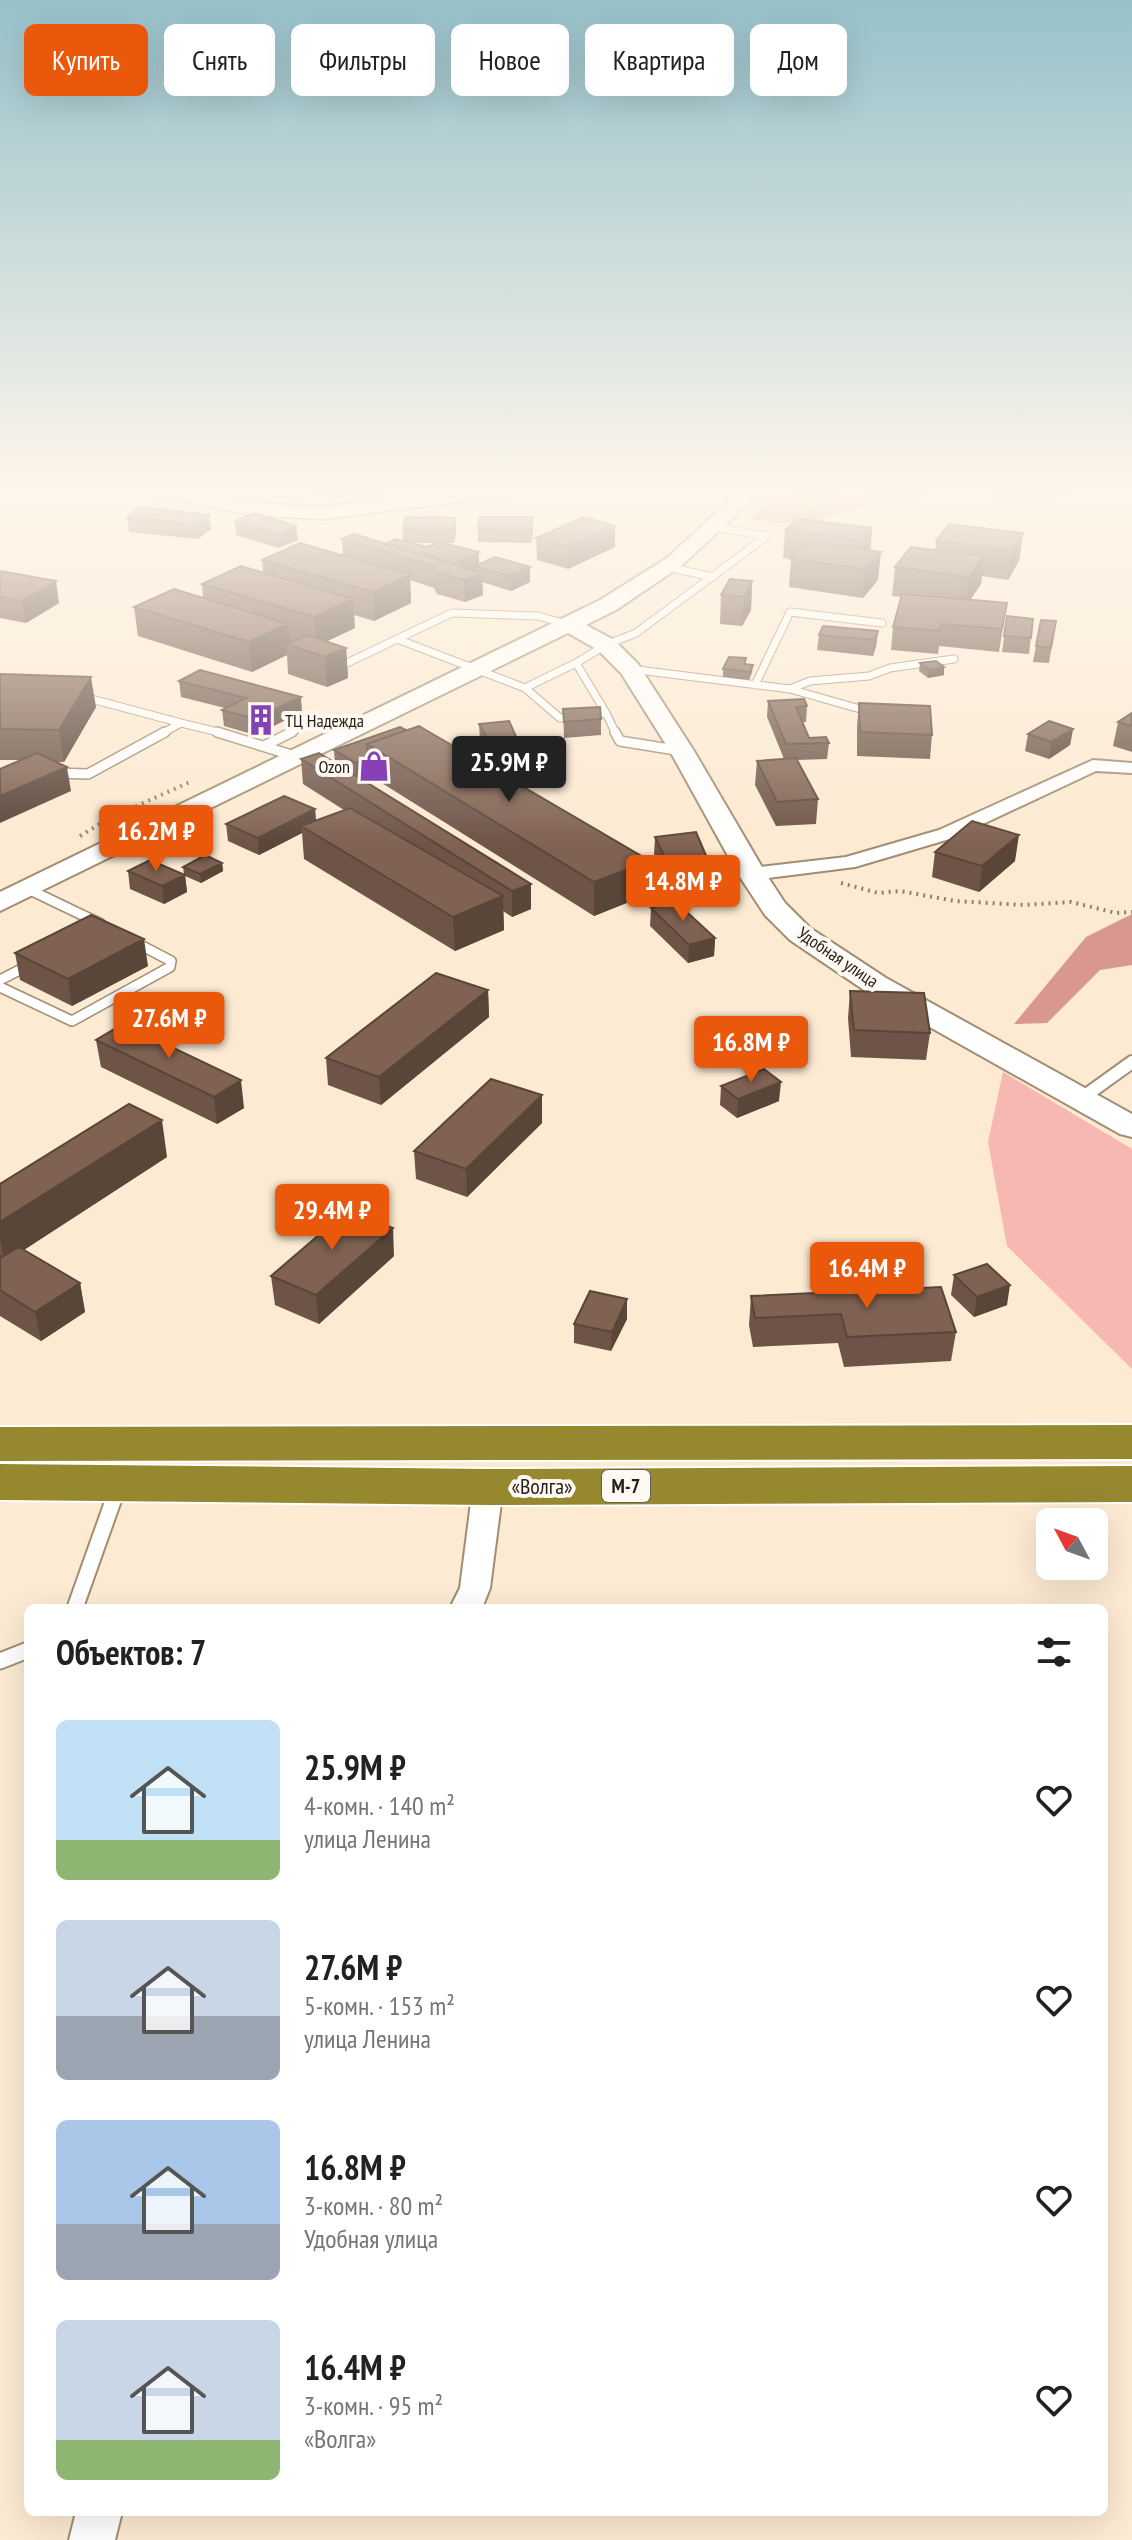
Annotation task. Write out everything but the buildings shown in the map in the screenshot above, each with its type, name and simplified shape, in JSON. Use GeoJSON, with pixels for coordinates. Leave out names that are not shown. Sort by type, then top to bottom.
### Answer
{"type":"FeatureCollection","features":[{"type":"Feature","properties":{"kind":"highway","name":"«Волга»"},"geometry":{"type":"LineString","coordinates":[[0,1444],[1132,1442]]}},
{"type":"Feature","properties":{"kind":"highway","name":"«Волга»"},"geometry":{"type":"LineString","coordinates":[[0,1482],[488,1487],[1132,1484]]}},
{"type":"Feature","properties":{"kind":"main road"},"geometry":{"type":"LineString","coordinates":[[0,903],[570,625],[598,609]]}},
{"type":"Feature","properties":{"kind":"main road","name":"Удобная улица"},"geometry":{"type":"LineString","coordinates":[[570,625],[606,645],[630,669],[682,751],[752,874],[775,909],[800,934],[834,958],[1132,1127]]}},
{"type":"Feature","properties":{"kind":"street"},"geometry":{"type":"LineString","coordinates":[[752,874],[848,863],[946,834],[1093,765],[1132,768]]}},
{"type":"Feature","properties":{"kind":"street"},"geometry":{"type":"LineString","coordinates":[[468,1604],[475,1588],[488,1487]]}},
{"type":"Feature","properties":{"kind":"street"},"geometry":{"type":"LineString","coordinates":[[92,2540],[98,2516]]}},
{"type":"Feature","properties":{"kind":"lane"},"geometry":{"type":"LineString","coordinates":[[525,688],[606,645],[636,633],[670,609]]}},
{"type":"Feature","properties":{"kind":"lane"},"geometry":{"type":"LineString","coordinates":[[755,685],[790,612],[882,623]]}},
{"type":"Feature","properties":{"kind":"lane"},"geometry":{"type":"LineString","coordinates":[[343,665],[452,613],[538,616],[570,625]]}},
{"type":"Feature","properties":{"kind":"lane"},"geometry":{"type":"LineString","coordinates":[[397,639],[525,688],[560,718],[606,713]]}},
{"type":"Feature","properties":{"kind":"lane"},"geometry":{"type":"LineString","coordinates":[[790,689],[810,681],[869,676],[890,668],[954,659]]}},
{"type":"Feature","properties":{"kind":"lane"},"geometry":{"type":"LineString","coordinates":[[576,663],[620,741],[682,751]]}},
{"type":"Feature","properties":{"kind":"lane"},"geometry":{"type":"LineString","coordinates":[[630,669],[790,689],[845,708],[878,714]]}},
{"type":"Feature","properties":{"kind":"lane"},"geometry":{"type":"LineString","coordinates":[[66,693],[298,757]]}},
{"type":"Feature","properties":{"kind":"lane"},"geometry":{"type":"LineString","coordinates":[[264,746],[317,719],[351,731]]}},
{"type":"Feature","properties":{"kind":"lane"},"geometry":{"type":"LineString","coordinates":[[44,773],[88,774],[181,723]]}},
{"type":"Feature","properties":{"kind":"lane"},"geometry":{"type":"LineString","coordinates":[[0,987],[72,1021],[170,967],[171,961],[28,889]]}},
{"type":"Feature","properties":{"kind":"lane"},"geometry":{"type":"LineString","coordinates":[[91,933],[104,926]]}},
{"type":"Feature","properties":{"kind":"lane"},"geometry":{"type":"LineString","coordinates":[[0,980],[39,960]]}},
{"type":"Feature","properties":{"kind":"lane"},"geometry":{"type":"LineString","coordinates":[[1082,1098],[1132,1062]]}},
{"type":"Feature","properties":{"kind":"lane"},"geometry":{"type":"LineString","coordinates":[[76,1604],[120,1482]]}},
{"type":"Feature","properties":{"kind":"lane"},"geometry":{"type":"LineString","coordinates":[[0,1661],[24,1652]]}},
{"type":"Feature","properties":{"kind":"path"},"geometry":{"type":"LineString","coordinates":[[69,843],[108,819],[194,780]]}},
{"type":"Feature","properties":{"kind":"path"},"geometry":{"type":"LineString","coordinates":[[836,881],[878,893],[900,891],[955,901],[1024,905],[1071,902],[1116,913],[1132,912]]}},
{"type":"Feature","properties":{"kind":"shaded area"},"geometry":{"type":"Polygon","coordinates":[[[1132,914],[1132,965],[1100,970],[1047,1023],[1014,1024],[1086,937],[1132,914]]]}},
{"type":"Feature","properties":{"kind":"shaded area"},"geometry":{"type":"Polygon","coordinates":[[[1003,1072],[1132,1149],[1132,1369],[1007,1246],[988,1142],[1003,1072]]]}},
{"type":"Feature","properties":{"kind":"place","name":"ТЦ Надежда"},"geometry":{"type":"Point","coordinates":[261,720]}},
{"type":"Feature","properties":{"kind":"place","name":"Ozon"},"geometry":{"type":"Point","coordinates":[374,766]}}]}
